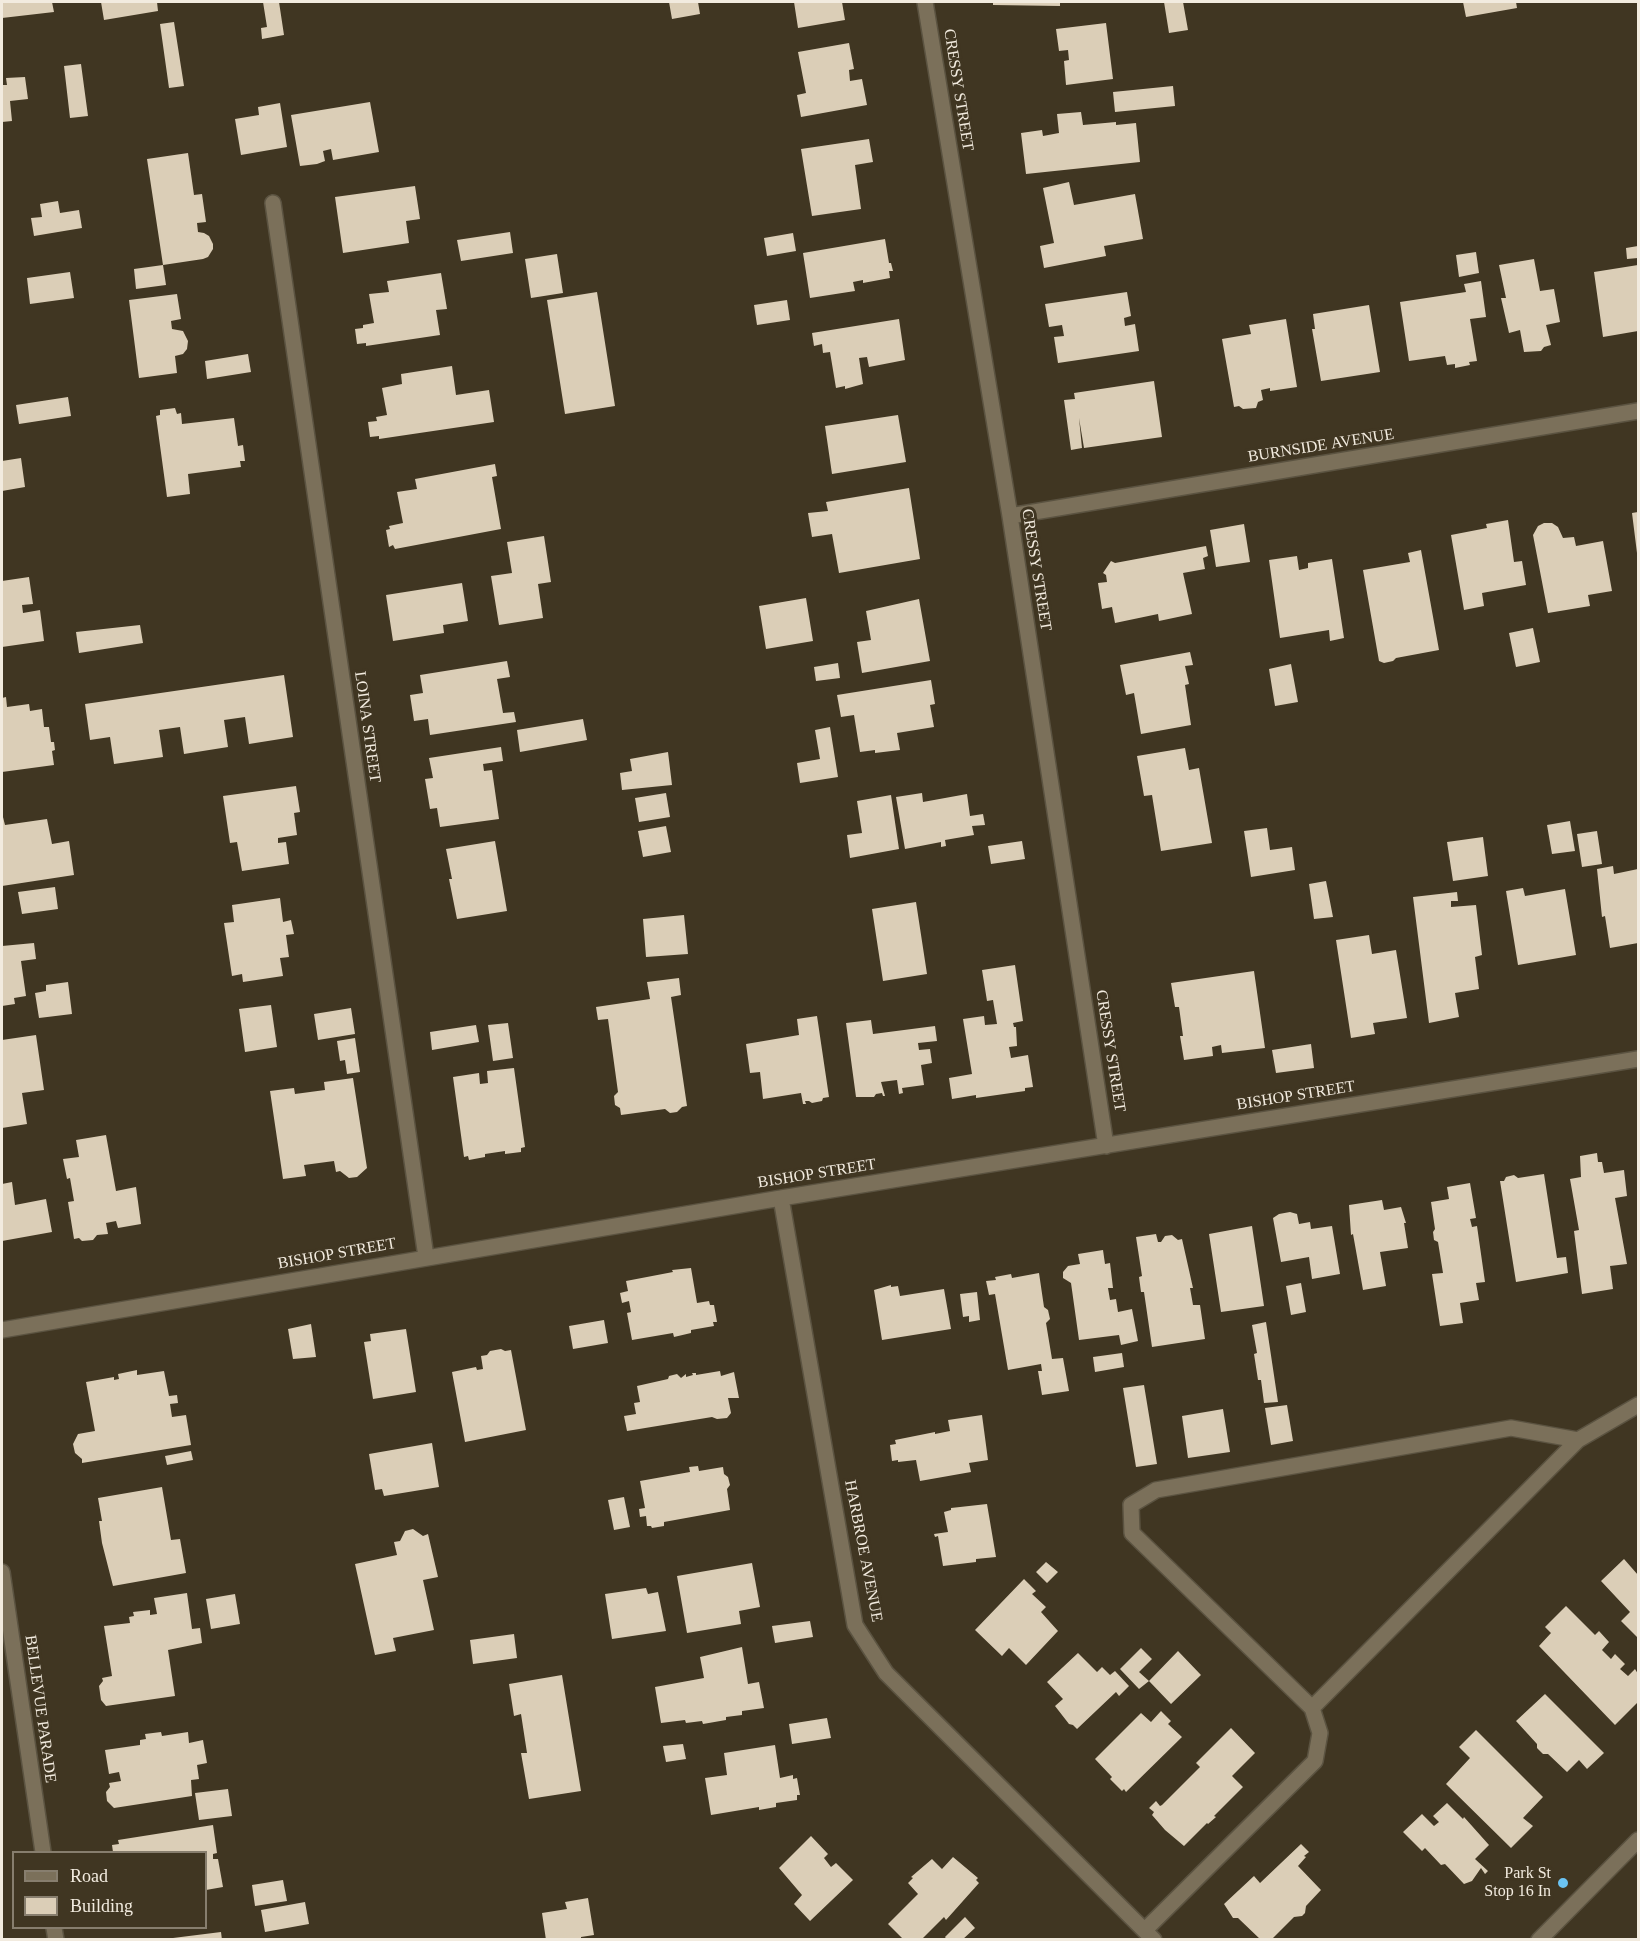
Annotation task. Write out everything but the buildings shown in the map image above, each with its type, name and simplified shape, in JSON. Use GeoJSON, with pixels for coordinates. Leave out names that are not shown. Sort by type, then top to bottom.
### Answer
{"type":"FeatureCollection","features":[{"type":"Feature","properties":{"kind":"street","name":"CRESSY STREET"},"geometry":{"type":"LineString","coordinates":[[925,2],[1010,516],[1106,1146]]}},
{"type":"Feature","properties":{"kind":"street","name":"LOINA STREET"},"geometry":{"type":"LineString","coordinates":[[273,203],[426,1257]]}},
{"type":"Feature","properties":{"kind":"street","name":"BURNSIDE AVENUE"},"geometry":{"type":"LineString","coordinates":[[1010,516],[1638,411]]}},
{"type":"Feature","properties":{"kind":"street","name":"BISHOP STREET"},"geometry":{"type":"LineString","coordinates":[[2,1330],[781,1198],[1638,1059]]}},
{"type":"Feature","properties":{"kind":"street","name":"HARBROE AVENUE"},"geometry":{"type":"LineString","coordinates":[[781,1198],[855,1625],[886,1673],[1150,1935]]}},
{"type":"Feature","properties":{"kind":"street"},"geometry":{"type":"LineString","coordinates":[[1312,1708],[1578,1440],[1638,1405]]}},
{"type":"Feature","properties":{"kind":"street"},"geometry":{"type":"LineString","coordinates":[[1150,1935],[1315,1761],[1320,1733],[1312,1708],[1132,1533],[1131,1505],[1156,1490],[1511,1428],[1578,1440]]}},
{"type":"Feature","properties":{"kind":"street","name":"BELLEVUE PARADE"},"geometry":{"type":"LineString","coordinates":[[2,1572],[43,1851]]}},
{"type":"Feature","properties":{"kind":"street"},"geometry":{"type":"LineString","coordinates":[[1539,1940],[1638,1840]]}},
{"type":"Feature","properties":{"kind":"place","name":"Park St Stop 16 In"},"geometry":{"type":"Point","coordinates":[1563,1883]}}]}
